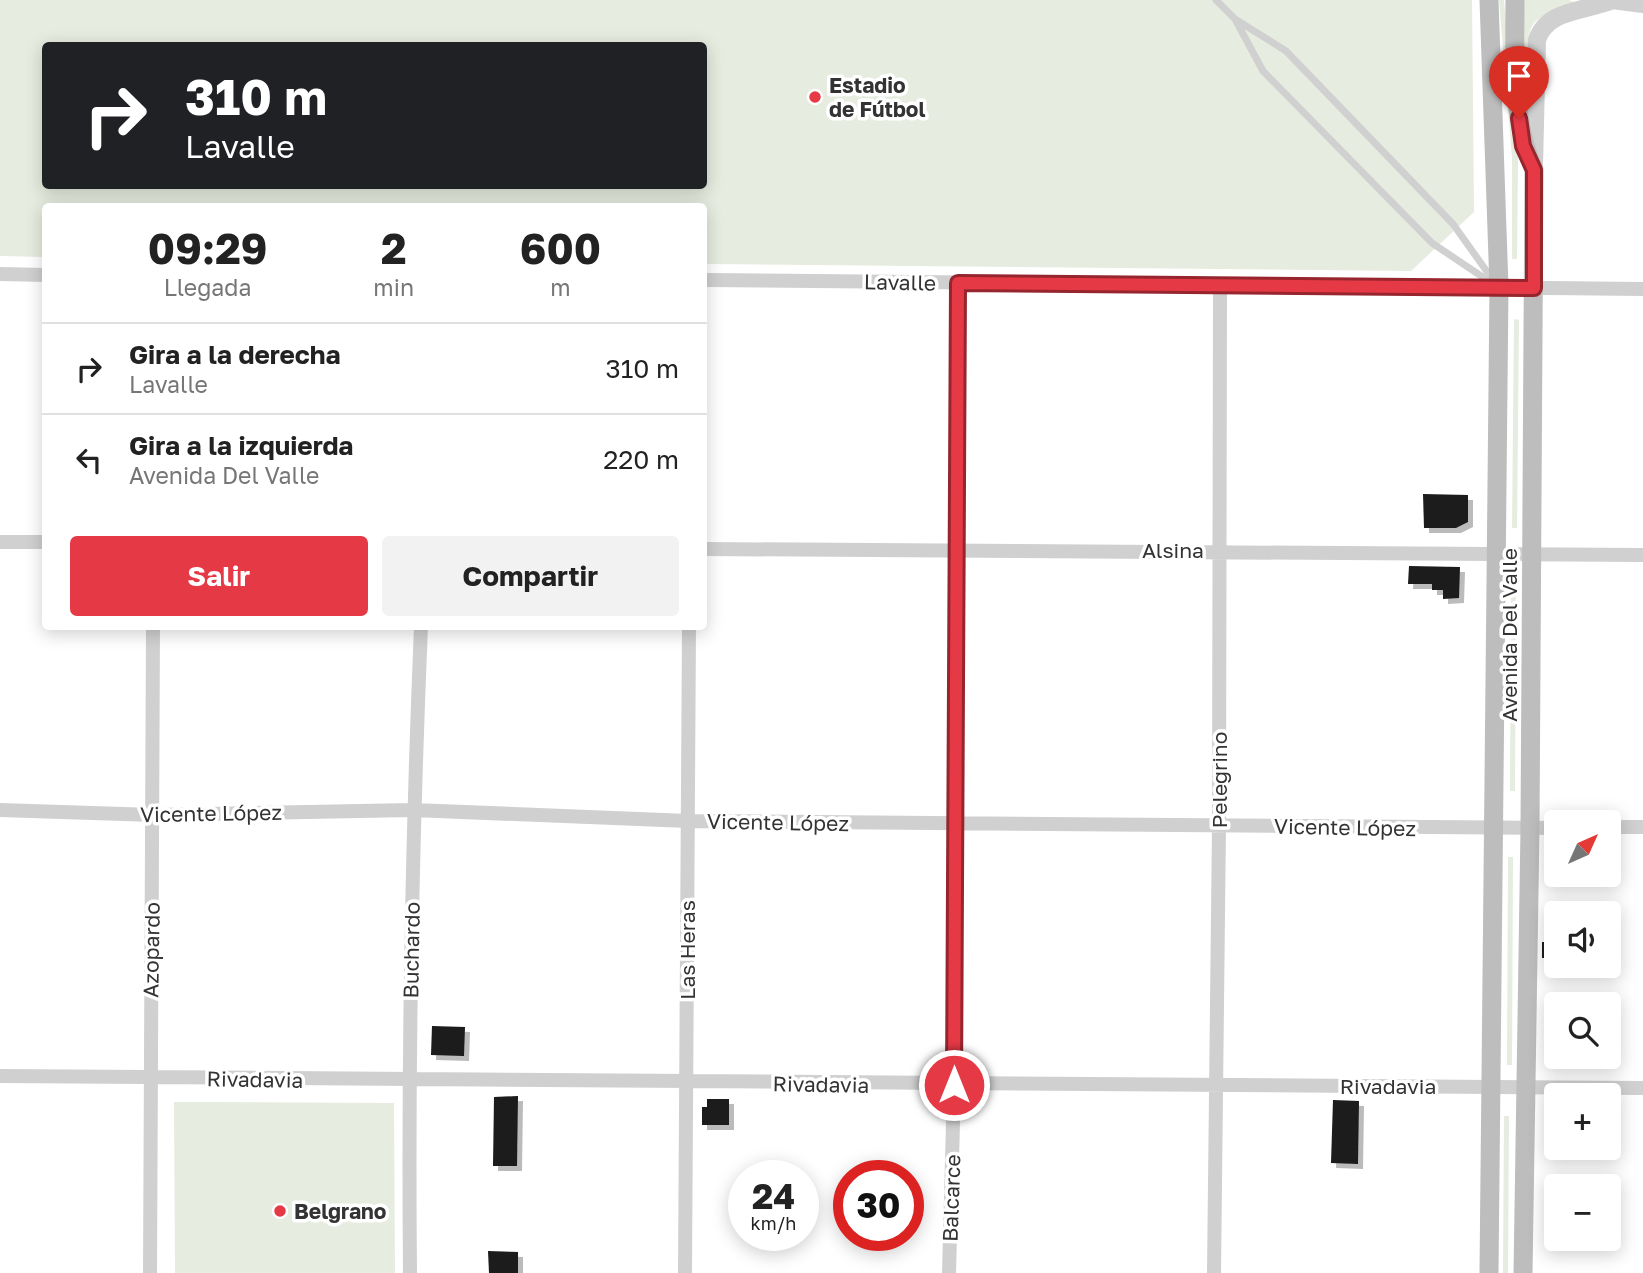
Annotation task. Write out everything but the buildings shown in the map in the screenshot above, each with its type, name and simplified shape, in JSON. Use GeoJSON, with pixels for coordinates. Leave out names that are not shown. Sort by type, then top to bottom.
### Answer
{"type":"FeatureCollection","features":[{"type":"Feature","properties":{"kind":"main road","name":"Avenida Del Valle"},"geometry":{"type":"LineString","coordinates":[[1489,0],[1499,287],[1489,1273]]}},
{"type":"Feature","properties":{"kind":"main road","name":"Avenida Del Valle"},"geometry":{"type":"LineString","coordinates":[[1515,0],[1519,118],[1523,146],[1534,170],[1530,828],[1523,1273]]}},
{"type":"Feature","properties":{"kind":"street"},"geometry":{"type":"LineString","coordinates":[[1534,170],[1537,40],[1540,30],[1554,16],[1588,10],[1613,0],[1643,4]]}},
{"type":"Feature","properties":{"kind":"street"},"geometry":{"type":"LineString","coordinates":[[0,274],[42,275]]}},
{"type":"Feature","properties":{"kind":"street","name":"Lavalle"},"geometry":{"type":"LineString","coordinates":[[707,281],[1643,289]]}},
{"type":"Feature","properties":{"kind":"street","name":"Balcarce"},"geometry":{"type":"LineString","coordinates":[[949,1273],[954,1085],[958,283]]}},
{"type":"Feature","properties":{"kind":"street","name":"Pelegrino"},"geometry":{"type":"LineString","coordinates":[[1214,1273],[1219,825],[1220,287]]}},
{"type":"Feature","properties":{"kind":"street"},"geometry":{"type":"LineString","coordinates":[[0,542],[42,542]]}},
{"type":"Feature","properties":{"kind":"street","name":"Alsina"},"geometry":{"type":"LineString","coordinates":[[707,549],[1219,550],[1497,556],[1643,555]]}},
{"type":"Feature","properties":{"kind":"street","name":"Azopardo"},"geometry":{"type":"LineString","coordinates":[[150,1273],[153,630]]}},
{"type":"Feature","properties":{"kind":"street","name":"Buchardo"},"geometry":{"type":"LineString","coordinates":[[410,1273],[409,1081],[413,810],[421,630]]}},
{"type":"Feature","properties":{"kind":"street","name":"Las Heras"},"geometry":{"type":"LineString","coordinates":[[685,1273],[689,630]]}},
{"type":"Feature","properties":{"kind":"street","name":"Vicente López"},"geometry":{"type":"LineString","coordinates":[[0,810],[154,815],[413,810],[688,821],[1544,828]]}},
{"type":"Feature","properties":{"kind":"street"},"geometry":{"type":"LineString","coordinates":[[1621,827],[1643,827]]}},
{"type":"Feature","properties":{"kind":"street","name":"Rivadavia"},"geometry":{"type":"LineString","coordinates":[[0,1076],[1643,1088]]}},
{"type":"Feature","properties":{"kind":"lane"},"geometry":{"type":"LineString","coordinates":[[1216,0],[1235,19],[1286,51],[1453,224],[1499,287]]}},
{"type":"Feature","properties":{"kind":"lane"},"geometry":{"type":"LineString","coordinates":[[1235,19],[1263,71],[1423,234],[1499,287]]}},
{"type":"Feature","properties":{"kind":"shaded area"},"geometry":{"type":"Polygon","coordinates":[[[0,0],[1472,0],[1474,212],[1411,271],[707,264],[707,203],[42,203],[42,257],[0,256],[0,0]]]}},
{"type":"Feature","properties":{"kind":"shaded area"},"geometry":{"type":"Polygon","coordinates":[[[1499,0],[1504,0],[1518,159],[1517,259],[1512,259],[1512,158],[1499,0]]]}},
{"type":"Feature","properties":{"kind":"shaded area"},"geometry":{"type":"Polygon","coordinates":[[[1520,0],[1569,0],[1580,5],[1548,14],[1533,25],[1528,44],[1528,77],[1523,77],[1520,0]]]}},
{"type":"Feature","properties":{"kind":"shaded area"},"geometry":{"type":"Polygon","coordinates":[[[1514,319],[1519,320],[1517,528],[1512,528],[1514,319]]]}},
{"type":"Feature","properties":{"kind":"shaded area"},"geometry":{"type":"Polygon","coordinates":[[[1511,583],[1516,583],[1515,791],[1510,791],[1511,583]]]}},
{"type":"Feature","properties":{"kind":"shaded area"},"geometry":{"type":"Polygon","coordinates":[[[1508,857],[1513,857],[1512,1065],[1507,1065],[1508,857]]]}},
{"type":"Feature","properties":{"kind":"shaded area"},"geometry":{"type":"Polygon","coordinates":[[[174,1102],[394,1103],[395,1273],[175,1273],[174,1102]]]}},
{"type":"Feature","properties":{"kind":"shaded area"},"geometry":{"type":"Polygon","coordinates":[[[1504,1116],[1509,1116],[1508,1273],[1503,1273],[1504,1116]]]}},
{"type":"Feature","properties":{"kind":"place","name":"Estadio de Fútbol"},"geometry":{"type":"Point","coordinates":[815,97]}},
{"type":"Feature","properties":{"kind":"place","name":"Belgrano"},"geometry":{"type":"Point","coordinates":[280,1211]}},
{"type":"Feature","properties":{"kind":"route"},"geometry":{"type":"LineString","coordinates":[[954,1085],[958,283],[1534,288],[1534,170],[1523,146],[1519,118]]}}]}
